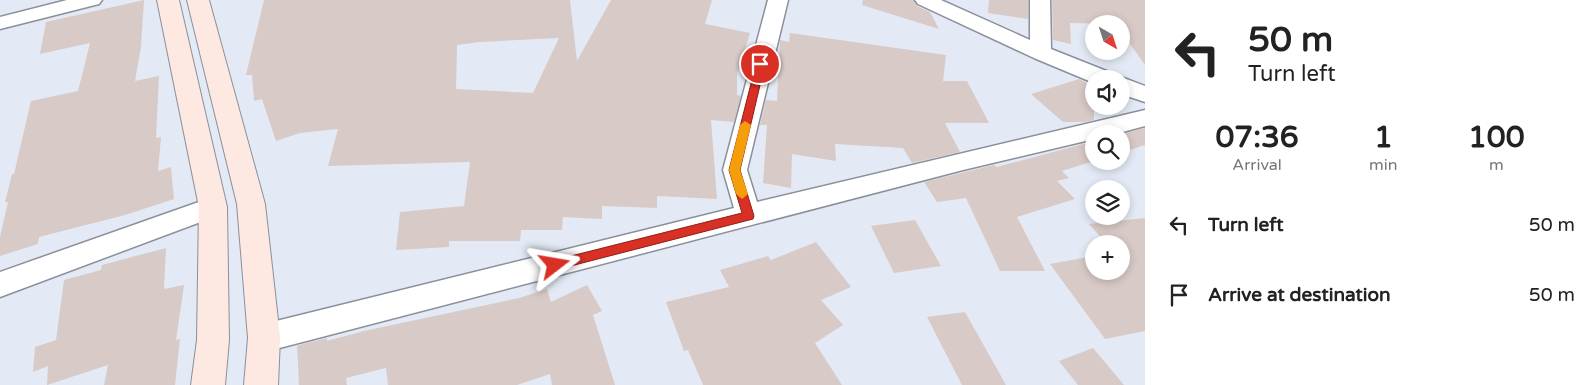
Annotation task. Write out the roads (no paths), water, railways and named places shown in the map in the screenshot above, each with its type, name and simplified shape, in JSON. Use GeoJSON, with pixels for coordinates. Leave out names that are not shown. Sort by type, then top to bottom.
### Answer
{"type":"FeatureCollection","features":[{"type":"Feature","properties":{"kind":"main road"},"geometry":{"type":"LineString","coordinates":[[168,0],[212,207],[213,340],[208,385]]}},
{"type":"Feature","properties":{"kind":"main road"},"geometry":{"type":"LineString","coordinates":[[198,0],[251,204],[264,338],[261,385]]}},
{"type":"Feature","properties":{"kind":"street"},"geometry":{"type":"LineString","coordinates":[[0,23],[92,0]]}},
{"type":"Feature","properties":{"kind":"street"},"geometry":{"type":"LineString","coordinates":[[749,216],[735,170],[778,0]]}},
{"type":"Feature","properties":{"kind":"street"},"geometry":{"type":"LineString","coordinates":[[925,0],[1041,53],[1085,71]]}},
{"type":"Feature","properties":{"kind":"street"},"geometry":{"type":"LineString","coordinates":[[1040,0],[1041,53]]}},
{"type":"Feature","properties":{"kind":"street"},"geometry":{"type":"LineString","coordinates":[[1130,88],[1145,94]]}},
{"type":"Feature","properties":{"kind":"street"},"geometry":{"type":"LineString","coordinates":[[264,338],[963,161],[1145,118]]}},
{"type":"Feature","properties":{"kind":"street"},"geometry":{"type":"LineString","coordinates":[[0,286],[34,271],[94,252],[212,207]]}}]}
